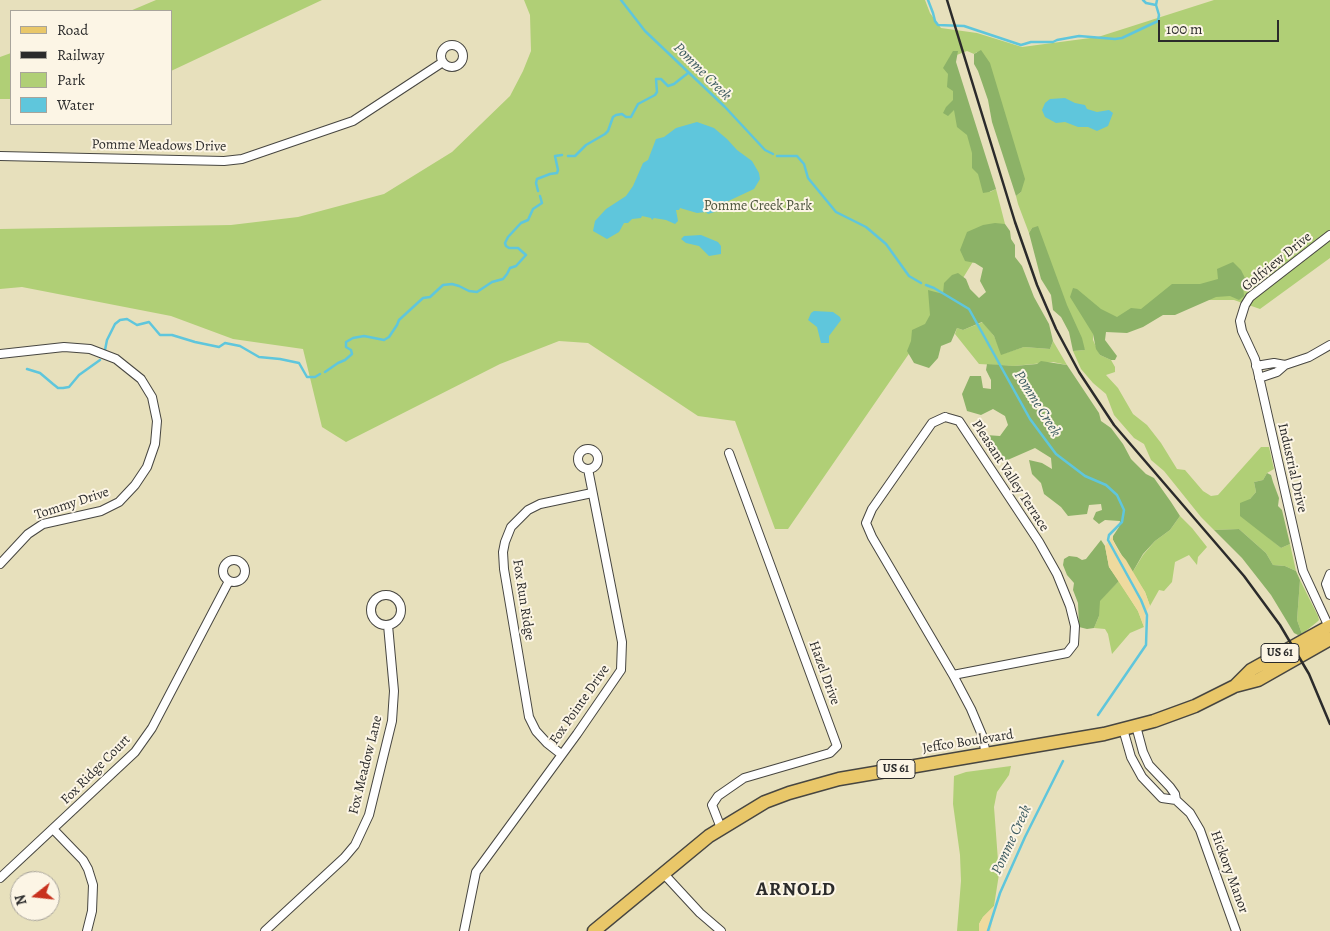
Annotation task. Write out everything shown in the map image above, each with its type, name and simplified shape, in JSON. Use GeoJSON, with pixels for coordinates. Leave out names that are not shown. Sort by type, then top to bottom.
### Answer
{"type":"FeatureCollection","features":[{"type":"Feature","properties":{"kind":"main road","name":"Jeffco Boulevard"},"geometry":{"type":"LineString","coordinates":[[594,931],[687,853],[721,828],[764,802],[816,784],[1123,730],[1154,721],[1195,706],[1235,686],[1251,670],[1330,631]]}},
{"type":"Feature","properties":{"kind":"street","name":"Pomme Meadows Drive"},"geometry":{"type":"LineString","coordinates":[[0,156],[224,161],[242,159],[354,121],[443,62]]}},
{"type":"Feature","properties":{"kind":"street","name":"Golfview Drive"},"geometry":{"type":"LineString","coordinates":[[1242,311],[1250,297],[1330,235]]}},
{"type":"Feature","properties":{"kind":"street","name":"Industrial Drive"},"geometry":{"type":"LineString","coordinates":[[1242,311],[1240,321],[1242,331],[1256,366],[1303,572],[1330,631]]}},
{"type":"Feature","properties":{"kind":"street"},"geometry":{"type":"LineString","coordinates":[[1259,378],[1273,374],[1285,366],[1310,357],[1330,345]]}},
{"type":"Feature","properties":{"kind":"street","name":"Tommy Drive"},"geometry":{"type":"LineString","coordinates":[[0,354],[64,347],[90,349],[116,359],[141,379],[152,397],[157,421],[155,444],[146,467],[135,485],[119,502],[101,511],[43,524],[28,534],[0,564]]}},
{"type":"Feature","properties":{"kind":"street"},"geometry":{"type":"LineString","coordinates":[[1271,363],[1273,374]]}},
{"type":"Feature","properties":{"kind":"street"},"geometry":{"type":"LineString","coordinates":[[1256,366],[1271,363],[1285,366]]}},
{"type":"Feature","properties":{"kind":"street","name":"Pleasant Valley Terrace"},"geometry":{"type":"LineString","coordinates":[[953,675],[1067,653],[1074,644],[1075,626],[1070,606],[1057,574],[1038,542],[959,421],[945,416],[932,423],[872,509],[866,523],[872,537],[971,709],[982,735],[986,754]]}},
{"type":"Feature","properties":{"kind":"street","name":"Hazel Drive"},"geometry":{"type":"LineString","coordinates":[[721,828],[712,804],[718,796],[744,778],[830,753],[837,746],[729,453]]}},
{"type":"Feature","properties":{"kind":"street","name":"Fox Pointe Drive"},"geometry":{"type":"LineString","coordinates":[[464,931],[476,872],[621,670],[622,642],[588,469]]}},
{"type":"Feature","properties":{"kind":"street","name":"Fox Run Ridge"},"geometry":{"type":"LineString","coordinates":[[562,754],[542,737],[529,716],[503,552],[505,542],[512,527],[528,510],[540,504],[592,493]]}},
{"type":"Feature","properties":{"kind":"street"},"geometry":{"type":"LineString","coordinates":[[1330,574],[1326,584],[1330,595]]}},
{"type":"Feature","properties":{"kind":"street","name":"Fox Ridge Court"},"geometry":{"type":"LineString","coordinates":[[0,878],[136,752],[152,728],[229,581]]}},
{"type":"Feature","properties":{"kind":"street"},"geometry":{"type":"LineString","coordinates":[[387,594],[397,598],[402,607],[397,621],[388,625],[378,623],[374,619],[371,610],[374,600],[378,596],[387,594]]}},
{"type":"Feature","properties":{"kind":"street","name":"Fox Meadow Lane"},"geometry":{"type":"LineString","coordinates":[[265,931],[344,858],[355,845],[368,815],[392,721],[394,692],[388,625]]}},
{"type":"Feature","properties":{"kind":"street","name":"Hickory Manor"},"geometry":{"type":"LineString","coordinates":[[1136,726],[1143,752],[1150,765],[1170,787],[1175,794],[1176,800]]}},
{"type":"Feature","properties":{"kind":"street","name":"Hickory Manor"},"geometry":{"type":"LineString","coordinates":[[1123,730],[1131,757],[1142,777],[1162,798],[1176,800],[1190,813],[1200,830],[1236,931]]}},
{"type":"Feature","properties":{"kind":"street"},"geometry":{"type":"LineString","coordinates":[[53,829],[83,860],[88,869],[93,885],[92,911],[87,931]]}},
{"type":"Feature","properties":{"kind":"street"},"geometry":{"type":"LineString","coordinates":[[663,873],[700,913],[721,931]]}},
{"type":"Feature","properties":{"kind":"green space"},"geometry":{"type":"Polygon","coordinates":[[[156,0],[322,0],[172,71],[172,10],[132,10],[156,0]]]}},
{"type":"Feature","properties":{"kind":"green space","name":"Pomme Creek Park"},"geometry":{"type":"Polygon","coordinates":[[[524,0],[925,0],[930,13],[941,28],[977,33],[1022,47],[1098,37],[1214,0],[1330,0],[1330,258],[1260,309],[1234,300],[1191,300],[1093,334],[1093,340],[1100,355],[1111,360],[1115,367],[1115,372],[1106,375],[1118,388],[1133,414],[1147,425],[1177,469],[1185,470],[1203,491],[1211,496],[1218,495],[1261,447],[1269,447],[1274,469],[1267,473],[1263,480],[1254,482],[1256,492],[1250,499],[1269,538],[1281,548],[1290,544],[1296,571],[1285,566],[1273,565],[1266,553],[1239,529],[1214,530],[1201,517],[1164,471],[1151,460],[1144,444],[1134,438],[1114,415],[1106,394],[1081,369],[1073,351],[1085,350],[1068,321],[1032,228],[1029,233],[1018,204],[1016,196],[1021,192],[977,52],[974,54],[967,51],[949,58],[990,192],[996,189],[1005,224],[996,224],[952,296],[926,329],[788,529],[775,529],[735,421],[698,416],[588,343],[559,341],[500,364],[346,442],[322,427],[303,349],[233,339],[171,316],[22,287],[0,289],[0,229],[231,225],[298,217],[384,194],[452,152],[510,96],[531,51],[530,15],[524,0]]]}},
{"type":"Feature","properties":{"kind":"green space"},"geometry":{"type":"Polygon","coordinates":[[[981,50],[990,63],[1025,179],[1021,192],[1016,196],[992,122],[988,100],[974,64],[974,54],[981,50]]]}},
{"type":"Feature","properties":{"kind":"green space"},"geometry":{"type":"Polygon","coordinates":[[[953,51],[958,51],[956,62],[996,189],[989,192],[983,193],[978,174],[972,168],[972,153],[967,135],[957,127],[954,110],[948,116],[943,113],[953,100],[953,91],[947,87],[948,74],[943,68],[953,51]]]}},
{"type":"Feature","properties":{"kind":"green space"},"geometry":{"type":"Polygon","coordinates":[[[10,53],[10,99],[0,99],[0,57],[10,53]]]}},
{"type":"Feature","properties":{"kind":"green space"},"geometry":{"type":"Polygon","coordinates":[[[1005,224],[1010,231],[1011,239],[1015,245],[1015,257],[1022,266],[1034,297],[1049,324],[1053,341],[1050,349],[1024,347],[1001,355],[994,336],[982,322],[963,330],[957,328],[951,342],[941,346],[938,358],[929,368],[914,363],[907,351],[911,341],[912,330],[925,324],[930,315],[928,290],[943,294],[944,283],[952,275],[958,273],[966,279],[970,289],[979,298],[986,292],[980,281],[983,268],[975,263],[965,261],[960,250],[967,232],[983,225],[1005,224]]]}},
{"type":"Feature","properties":{"kind":"green space"},"geometry":{"type":"Polygon","coordinates":[[[1038,226],[1085,350],[1073,351],[1069,332],[1061,317],[1053,310],[1051,295],[1041,279],[1029,233],[1032,228],[1038,226]]]}},
{"type":"Feature","properties":{"kind":"green space"},"geometry":{"type":"Polygon","coordinates":[[[1233,262],[1241,270],[1247,282],[1243,287],[1244,296],[1239,300],[1230,296],[1216,297],[1175,315],[1163,315],[1143,327],[1127,333],[1106,332],[1105,340],[1117,356],[1115,360],[1100,355],[1096,349],[1093,334],[1070,297],[1073,288],[1077,289],[1101,309],[1117,317],[1131,308],[1141,309],[1172,284],[1200,284],[1218,279],[1217,269],[1233,262]]]}},
{"type":"Feature","properties":{"kind":"green space"},"geometry":{"type":"Polygon","coordinates":[[[983,322],[994,336],[1002,354],[1024,347],[1050,349],[1053,341],[1067,365],[1053,362],[1014,366],[979,364],[955,334],[957,328],[963,330],[983,322]]]}},
{"type":"Feature","properties":{"kind":"green space"},"geometry":{"type":"Polygon","coordinates":[[[1041,361],[1067,365],[1099,413],[1101,421],[1111,428],[1131,459],[1146,474],[1154,478],[1180,516],[1170,530],[1155,541],[1143,554],[1132,573],[1113,540],[1120,521],[1105,520],[1099,524],[1093,519],[1096,512],[1102,510],[1101,504],[1089,505],[1087,514],[1068,516],[1061,507],[1044,494],[1041,483],[1032,474],[1029,460],[1042,463],[1052,469],[1051,458],[1035,448],[1003,462],[992,456],[986,435],[1000,436],[1008,425],[1005,416],[993,409],[981,415],[967,411],[962,394],[970,376],[981,376],[983,388],[991,389],[991,380],[986,370],[987,364],[1014,366],[1037,364],[1041,361]]]}},
{"type":"Feature","properties":{"kind":"green space"},"geometry":{"type":"Polygon","coordinates":[[[1267,473],[1271,475],[1279,498],[1278,506],[1282,510],[1290,544],[1281,548],[1240,516],[1240,503],[1250,499],[1256,492],[1254,482],[1263,480],[1267,473]]]}},
{"type":"Feature","properties":{"kind":"green space"},"geometry":{"type":"Polygon","coordinates":[[[1180,516],[1207,547],[1198,557],[1197,565],[1189,555],[1175,562],[1172,582],[1164,591],[1159,590],[1150,606],[1145,592],[1132,573],[1143,555],[1155,541],[1170,530],[1180,516]]]}},
{"type":"Feature","properties":{"kind":"green space"},"geometry":{"type":"Polygon","coordinates":[[[1239,529],[1266,553],[1273,565],[1285,566],[1296,571],[1300,580],[1297,620],[1302,634],[1294,633],[1271,595],[1242,558],[1214,530],[1239,529]]]}},
{"type":"Feature","properties":{"kind":"green space"},"geometry":{"type":"Polygon","coordinates":[[[1101,540],[1105,546],[1109,567],[1119,581],[1100,601],[1099,616],[1094,628],[1087,629],[1079,627],[1078,603],[1073,590],[1074,583],[1067,575],[1063,565],[1064,559],[1069,556],[1082,560],[1086,559],[1101,540]]]}},
{"type":"Feature","properties":{"kind":"green space"},"geometry":{"type":"Polygon","coordinates":[[[1300,580],[1319,620],[1302,634],[1297,620],[1300,580]]]}},
{"type":"Feature","properties":{"kind":"green space"},"geometry":{"type":"Polygon","coordinates":[[[1119,581],[1138,611],[1144,627],[1130,633],[1112,654],[1108,634],[1105,629],[1094,628],[1099,616],[1099,601],[1119,581]]]}},
{"type":"Feature","properties":{"kind":"green space"},"geometry":{"type":"Polygon","coordinates":[[[1011,766],[1009,775],[997,792],[994,807],[999,874],[994,906],[983,917],[979,924],[979,931],[957,931],[961,881],[960,855],[953,804],[954,776],[966,772],[1011,766]]]}},
{"type":"Feature","properties":{"kind":"sand"},"geometry":{"type":"Polygon","coordinates":[[[1113,536],[1118,551],[1126,560],[1145,592],[1150,606],[1145,613],[1144,627],[1138,611],[1109,567],[1105,546],[1113,536]]]}},
{"type":"Feature","properties":{"kind":"sand"},"geometry":{"type":"Polygon","coordinates":[[[994,906],[991,931],[979,931],[979,924],[983,917],[994,906]]]}},
{"type":"Feature","properties":{"kind":"water"},"geometry":{"type":"Polygon","coordinates":[[[1065,98],[1085,105],[1087,109],[1097,112],[1109,110],[1113,113],[1108,126],[1097,131],[1065,122],[1056,123],[1045,117],[1042,110],[1045,103],[1050,99],[1065,98]]]}},
{"type":"Feature","properties":{"kind":"water"},"geometry":{"type":"Polygon","coordinates":[[[697,122],[714,128],[737,150],[752,161],[759,173],[760,179],[754,189],[722,204],[718,211],[708,214],[706,212],[697,213],[680,208],[676,210],[678,221],[675,224],[666,220],[654,218],[652,220],[642,216],[641,218],[632,219],[628,223],[624,223],[619,232],[607,239],[593,231],[595,221],[606,209],[626,196],[633,186],[643,163],[648,160],[656,139],[664,137],[676,128],[697,122]]]}},
{"type":"Feature","properties":{"kind":"water"},"geometry":{"type":"Polygon","coordinates":[[[701,235],[718,242],[721,246],[721,254],[709,256],[699,246],[686,243],[681,239],[684,236],[701,235]]]}},
{"type":"Feature","properties":{"kind":"water"},"geometry":{"type":"Polygon","coordinates":[[[814,311],[833,312],[840,317],[841,320],[829,336],[829,343],[821,343],[817,327],[808,320],[814,311]]]}},
{"type":"Feature","properties":{"kind":"waterway","name":"Pomme Creek"},"geometry":{"type":"LineString","coordinates":[[621,0],[645,31],[725,107],[765,150],[773,154]]}},
{"type":"Feature","properties":{"kind":"waterway"},"geometry":{"type":"LineString","coordinates":[[928,0],[938,25],[964,26],[1021,45],[1031,42],[1053,42],[1079,36],[1122,38],[1158,21],[1157,0]]}},
{"type":"Feature","properties":{"kind":"waterway"},"geometry":{"type":"LineString","coordinates":[[1143,0],[1146,3],[1156,5]]}},
{"type":"Feature","properties":{"kind":"waterway"},"geometry":{"type":"LineString","coordinates":[[568,156],[575,156],[586,145],[605,134],[613,117],[616,115],[622,114],[626,117],[631,117],[638,104],[657,92],[656,79],[661,79],[668,86],[674,84],[688,73]]}},
{"type":"Feature","properties":{"kind":"waterway"},"geometry":{"type":"LineString","coordinates":[[538,191],[537,179],[557,173],[555,156],[562,155]]}},
{"type":"Feature","properties":{"kind":"waterway","name":"Pomme Creek"},"geometry":{"type":"LineString","coordinates":[[777,156],[797,156],[804,164],[808,178],[836,212],[866,227],[886,244],[909,276],[921,283]]}},
{"type":"Feature","properties":{"kind":"waterway"},"geometry":{"type":"LineString","coordinates":[[325,372],[352,354],[351,350],[346,347],[346,342],[353,338],[364,336],[384,340],[389,337],[399,320],[423,298],[430,297],[443,285],[452,284],[477,292],[492,282],[503,279],[510,268],[516,266],[526,255],[518,248],[509,248],[505,243],[521,223],[528,220],[533,209],[542,203],[540,196]]}},
{"type":"Feature","properties":{"kind":"waterway","name":"Pomme Creek"},"geometry":{"type":"LineString","coordinates":[[926,285],[969,309],[1030,419],[1056,454],[1085,476],[1106,485],[1117,495],[1124,510],[1122,522],[1109,535],[1108,540],[1141,600],[1147,615],[1146,645],[1098,715]]}},
{"type":"Feature","properties":{"kind":"waterway"},"geometry":{"type":"LineString","coordinates":[[105,350],[107,340],[115,324],[120,320],[127,319],[137,325],[149,322],[160,335],[172,335],[219,347],[225,343],[240,346],[259,357],[299,363],[307,377],[315,377],[320,374]]}},
{"type":"Feature","properties":{"kind":"waterway"},"geometry":{"type":"LineString","coordinates":[[27,369],[40,373],[58,388],[63,388],[69,387],[79,375],[100,360]]}},
{"type":"Feature","properties":{"kind":"waterway","name":"Pomme Creek"},"geometry":{"type":"LineString","coordinates":[[988,931],[1000,893],[1025,837],[1063,761]]}},
{"type":"Feature","properties":{"kind":"railway"},"geometry":{"type":"LineString","coordinates":[[947,0],[1015,222],[1037,285],[1056,329],[1079,372],[1114,425],[1244,576],[1280,625],[1309,674],[1330,724]]}},
{"type":"Feature","properties":{"kind":"district","name":"ARNOLD"},"geometry":{"type":"Point","coordinates":[796,890]}}]}
